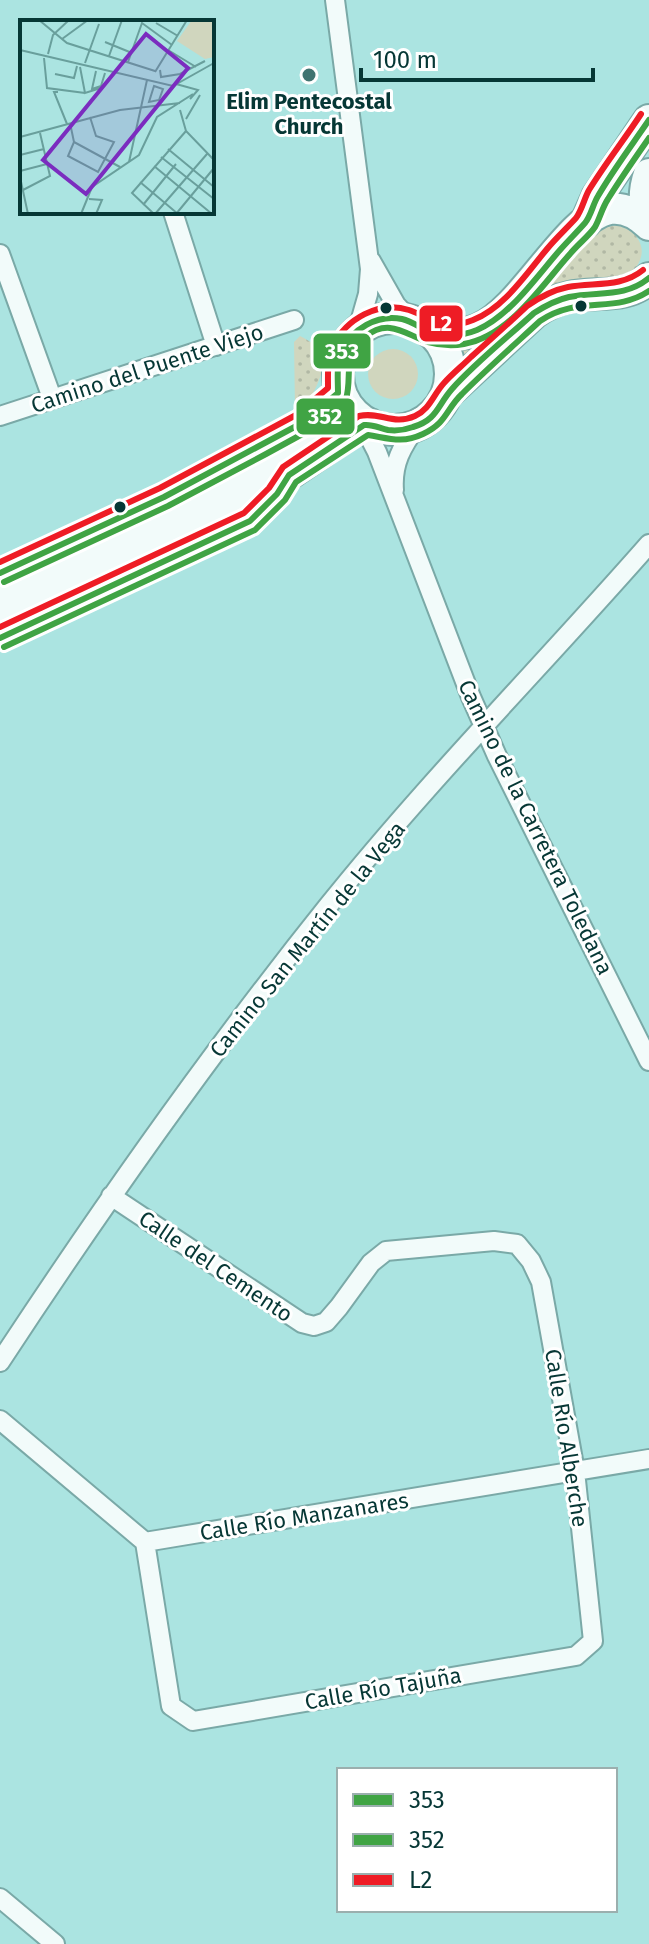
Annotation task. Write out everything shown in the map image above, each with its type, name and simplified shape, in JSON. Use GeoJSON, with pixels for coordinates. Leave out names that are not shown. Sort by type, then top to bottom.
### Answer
{"type":"FeatureCollection","features":[{"type":"Feature","properties":{"kind":"highway"},"geometry":{"type":"LineString","coordinates":[[586,222],[597,197],[649,120]]}},
{"type":"Feature","properties":{"kind":"highway"},"geometry":{"type":"LineString","coordinates":[[649,174],[644,207],[649,224]]}},
{"type":"Feature","properties":{"kind":"highway"},"geometry":{"type":"LineString","coordinates":[[649,224],[636,214],[611,209],[598,214],[575,232],[518,298],[498,317],[479,329],[448,335],[396,318],[371,322],[358,329],[342,350],[338,365],[339,385],[344,399],[364,422],[389,430],[417,426],[438,411],[450,391],[546,304],[572,296],[627,291],[649,278]]}},
{"type":"Feature","properties":{"kind":"highway"},"geometry":{"type":"LineString","coordinates":[[421,328],[439,341],[448,358],[452,378],[450,391]]}},
{"type":"Feature","properties":{"kind":"highway"},"geometry":{"type":"LineString","coordinates":[[0,591],[280,456],[307,438],[322,423],[331,409],[339,385]]}},
{"type":"Feature","properties":{"kind":"highway"},"geometry":{"type":"LineString","coordinates":[[0,616],[260,494],[364,422]]}},
{"type":"Feature","properties":{"kind":"street"},"geometry":{"type":"LineString","coordinates":[[335,0],[370,269],[368,294],[358,329]]}},
{"type":"Feature","properties":{"kind":"street"},"geometry":{"type":"LineString","coordinates":[[174,214],[216,346]]}},
{"type":"Feature","properties":{"kind":"street"},"geometry":{"type":"LineString","coordinates":[[0,254],[5,286],[52,398]]}},
{"type":"Feature","properties":{"kind":"street"},"geometry":{"type":"LineString","coordinates":[[369,259],[396,305],[421,328]]}},
{"type":"Feature","properties":{"kind":"street","name":"Camino del Puente Viejo"},"geometry":{"type":"LineString","coordinates":[[0,416],[294,320]]}},
{"type":"Feature","properties":{"kind":"street","name":"Camino de la Carretera Toledana"},"geometry":{"type":"LineString","coordinates":[[364,422],[484,728],[649,1061]]}},
{"type":"Feature","properties":{"kind":"street","name":"Camino de la Carretera Toledana"},"geometry":{"type":"LineString","coordinates":[[395,501],[393,478],[396,459],[417,426]]}},
{"type":"Feature","properties":{"kind":"street","name":"Camino San Martín de la Vega"},"geometry":{"type":"LineString","coordinates":[[0,1362],[111,1196],[330,904],[649,544]]}},
{"type":"Feature","properties":{"kind":"street","name":"Calle del Cemento"},"geometry":{"type":"LineString","coordinates":[[111,1196],[302,1323],[314,1326],[326,1322],[371,1263],[386,1251],[494,1241],[517,1244]]}},
{"type":"Feature","properties":{"kind":"street","name":"Calle Río Alberche"},"geometry":{"type":"LineString","coordinates":[[517,1244],[531,1261],[541,1282],[575,1471],[593,1641]]}},
{"type":"Feature","properties":{"kind":"street"},"geometry":{"type":"LineString","coordinates":[[0,1420],[145,1542]]}},
{"type":"Feature","properties":{"kind":"street","name":"Calle Río Manzanares"},"geometry":{"type":"LineString","coordinates":[[145,1542],[649,1459]]}},
{"type":"Feature","properties":{"kind":"street","name":"Calle Río Tajuña"},"geometry":{"type":"LineString","coordinates":[[145,1542],[171,1706],[193,1721],[576,1656],[593,1641]]}},
{"type":"Feature","properties":{"kind":"street"},"geometry":{"type":"LineString","coordinates":[[0,1898],[55,1944]]}},
{"type":"Feature","properties":{"kind":"green space"},"geometry":{"type":"Polygon","coordinates":[[[617,225],[633,233],[641,246],[639,263],[626,278],[465,363],[458,346],[596,229],[617,225]]]}},
{"type":"Feature","properties":{"kind":"green space"},"geometry":{"type":"Polygon","coordinates":[[[300,336],[319,349],[323,361],[312,394],[306,404],[295,411],[294,342],[300,336]]]}},
{"type":"Feature","properties":{"kind":"green space"},"geometry":{"type":"Polygon","coordinates":[[[393,349],[411,356],[418,374],[411,392],[393,399],[375,392],[368,374],[375,356],[393,349]]]}},
{"type":"Feature","properties":{"kind":"transit line","name":"L2"},"geometry":{"type":"LineString","coordinates":[[0,562],[160,488],[296,415],[328,388],[333,346],[346,328],[365,314],[398,308],[439,323],[454,325],[484,315],[514,289],[576,218],[589,190],[641,114]]}},
{"type":"Feature","properties":{"kind":"transit line","name":"353"},"geometry":{"type":"LineString","coordinates":[[0,573],[164,497],[302,423],[338,393],[338,366],[342,351],[352,336],[366,325],[383,319],[402,319],[429,332],[453,335],[489,324],[522,294],[585,223],[604,186],[649,120]]}},
{"type":"Feature","properties":{"kind":"transit line","name":"352"},"geometry":{"type":"LineString","coordinates":[[4,582],[168,506],[308,431],[346,399],[353,351],[374,331],[397,329],[428,342],[451,345],[481,339],[496,331],[523,308],[597,224],[608,199],[649,138]]}},
{"type":"Feature","properties":{"kind":"transit line","name":"L2"},"geometry":{"type":"LineString","coordinates":[[0,627],[244,513],[269,488],[283,467],[359,416],[374,415],[400,420],[420,413],[454,373],[527,306],[542,297],[568,287],[626,280],[643,270]]}},
{"type":"Feature","properties":{"kind":"transit line","name":"353"},"geometry":{"type":"LineString","coordinates":[[0,638],[250,521],[277,494],[289,475],[364,425],[397,430],[421,424],[436,412],[452,389],[471,370],[542,308],[569,297],[630,289],[649,278]]}},
{"type":"Feature","properties":{"kind":"transit line","name":"352"},"geometry":{"type":"LineString","coordinates":[[4,647],[255,530],[285,500],[296,482],[368,435],[402,440],[431,430],[462,394],[540,321],[554,313],[582,306],[623,302],[649,291]]}},
{"type":"Feature","properties":{"kind":"place","name":"Elim Pentecostal Church"},"geometry":{"type":"Point","coordinates":[309,75]}}]}
